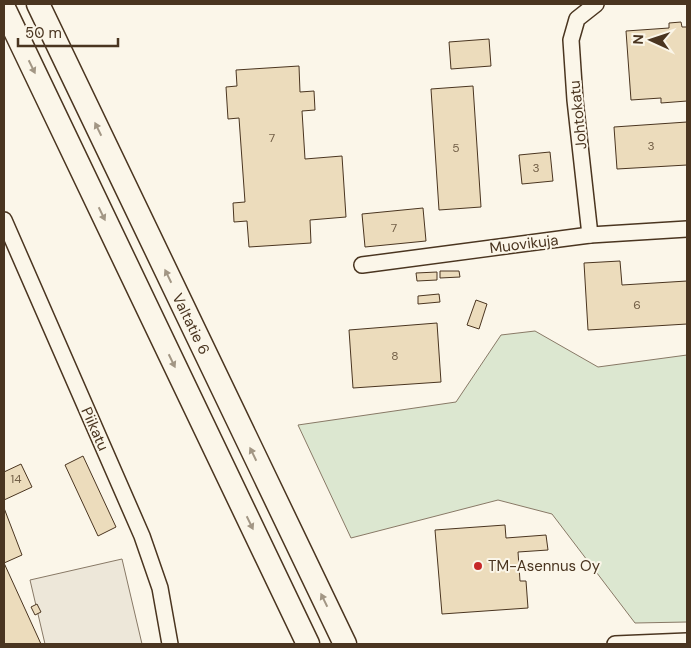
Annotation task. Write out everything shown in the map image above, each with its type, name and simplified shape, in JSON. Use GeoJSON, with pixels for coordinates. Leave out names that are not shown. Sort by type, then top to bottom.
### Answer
{"type":"FeatureCollection","features":[{"type":"Feature","properties":{"kind":"highway","name":"Valtatie 6"},"geometry":{"type":"LineString","coordinates":[[38,4],[345,644]]}},
{"type":"Feature","properties":{"kind":"highway"},"geometry":{"type":"LineString","coordinates":[[4,8],[308,644]]}},
{"type":"Feature","properties":{"kind":"street","name":"Johtokatu"},"geometry":{"type":"LineString","coordinates":[[590,235],[575,100],[571,40],[577,19],[596,4]]}},
{"type":"Feature","properties":{"kind":"street","name":"Piikatu"},"geometry":{"type":"LineString","coordinates":[[4,220],[142,536],[160,588],[170,644]]}},
{"type":"Feature","properties":{"kind":"street","name":"Muovikuja"},"geometry":{"type":"LineString","coordinates":[[362,265],[590,235],[687,229]]}},
{"type":"Feature","properties":{"kind":"street"},"geometry":{"type":"LineString","coordinates":[[615,644],[687,641]]}},
{"type":"Feature","properties":{"kind":"green space"},"geometry":{"type":"Polygon","coordinates":[[[535,331],[598,367],[687,355],[687,622],[635,623],[552,514],[498,500],[351,538],[298,425],[456,402],[501,335],[535,331]]]}},
{"type":"Feature","properties":{"kind":"shaded area"},"geometry":{"type":"Polygon","coordinates":[[[122,559],[142,644],[45,644],[30,580],[122,559]]]}},
{"type":"Feature","properties":{"kind":"building"},"geometry":{"type":"Polygon","coordinates":[[[681,22],[682,27],[687,27],[687,101],[661,103],[661,98],[631,100],[626,31],[669,28],[669,23],[681,22]]]}},
{"type":"Feature","properties":{"kind":"building"},"geometry":{"type":"Polygon","coordinates":[[[489,39],[491,66],[451,69],[449,42],[489,39]]]}},
{"type":"Feature","properties":{"kind":"building"},"geometry":{"type":"Polygon","coordinates":[[[299,66],[300,92],[314,91],[315,110],[302,111],[305,159],[342,156],[346,217],[310,220],[311,243],[249,247],[247,221],[234,222],[233,203],[245,202],[239,118],[228,119],[226,87],[237,86],[236,70],[299,66]]]}},
{"type":"Feature","properties":{"kind":"building"},"geometry":{"type":"Polygon","coordinates":[[[473,86],[481,207],[439,210],[431,89],[473,86]]]}},
{"type":"Feature","properties":{"kind":"building"},"geometry":{"type":"Polygon","coordinates":[[[687,122],[687,165],[617,169],[614,127],[687,122]]]}},
{"type":"Feature","properties":{"kind":"building"},"geometry":{"type":"Polygon","coordinates":[[[550,152],[553,181],[522,184],[519,155],[550,152]]]}},
{"type":"Feature","properties":{"kind":"building"},"geometry":{"type":"Polygon","coordinates":[[[423,208],[426,241],[365,247],[362,214],[423,208]]]}},
{"type":"Feature","properties":{"kind":"building"},"geometry":{"type":"Polygon","coordinates":[[[620,261],[622,285],[687,281],[687,324],[588,330],[584,263],[620,261]]]}},
{"type":"Feature","properties":{"kind":"building"},"geometry":{"type":"Polygon","coordinates":[[[440,271],[459,271],[460,277],[440,278],[440,271]]]}},
{"type":"Feature","properties":{"kind":"building"},"geometry":{"type":"Polygon","coordinates":[[[437,272],[437,280],[417,281],[416,273],[437,272]]]}},
{"type":"Feature","properties":{"kind":"building"},"geometry":{"type":"Polygon","coordinates":[[[439,294],[440,302],[418,304],[418,296],[439,294]]]}},
{"type":"Feature","properties":{"kind":"building"},"geometry":{"type":"Polygon","coordinates":[[[476,300],[487,304],[479,329],[467,325],[476,300]]]}},
{"type":"Feature","properties":{"kind":"building"},"geometry":{"type":"Polygon","coordinates":[[[437,323],[441,382],[353,388],[349,330],[437,323]]]}},
{"type":"Feature","properties":{"kind":"building"},"geometry":{"type":"Polygon","coordinates":[[[83,456],[116,527],[98,536],[65,465],[83,456]]]}},
{"type":"Feature","properties":{"kind":"building"},"geometry":{"type":"Polygon","coordinates":[[[21,464],[32,487],[4,500],[4,472],[21,464]]]}},
{"type":"Feature","properties":{"kind":"building"},"geometry":{"type":"Polygon","coordinates":[[[4,508],[22,555],[4,563],[4,508]]]}},
{"type":"Feature","properties":{"kind":"building","name":"TM-Asennus Oy"},"geometry":{"type":"Polygon","coordinates":[[[505,525],[506,538],[546,535],[548,550],[518,552],[520,581],[526,581],[528,608],[442,614],[435,530],[505,525]]]}},
{"type":"Feature","properties":{"kind":"building"},"geometry":{"type":"Polygon","coordinates":[[[4,563],[41,644],[4,644],[4,563]]]}},
{"type":"Feature","properties":{"kind":"building"},"geometry":{"type":"Polygon","coordinates":[[[37,604],[41,612],[35,615],[31,607],[37,604]]]}},
{"type":"Feature","properties":{"kind":"place","name":"TM-Asennus Oy"},"geometry":{"type":"Point","coordinates":[478,566]}}]}
